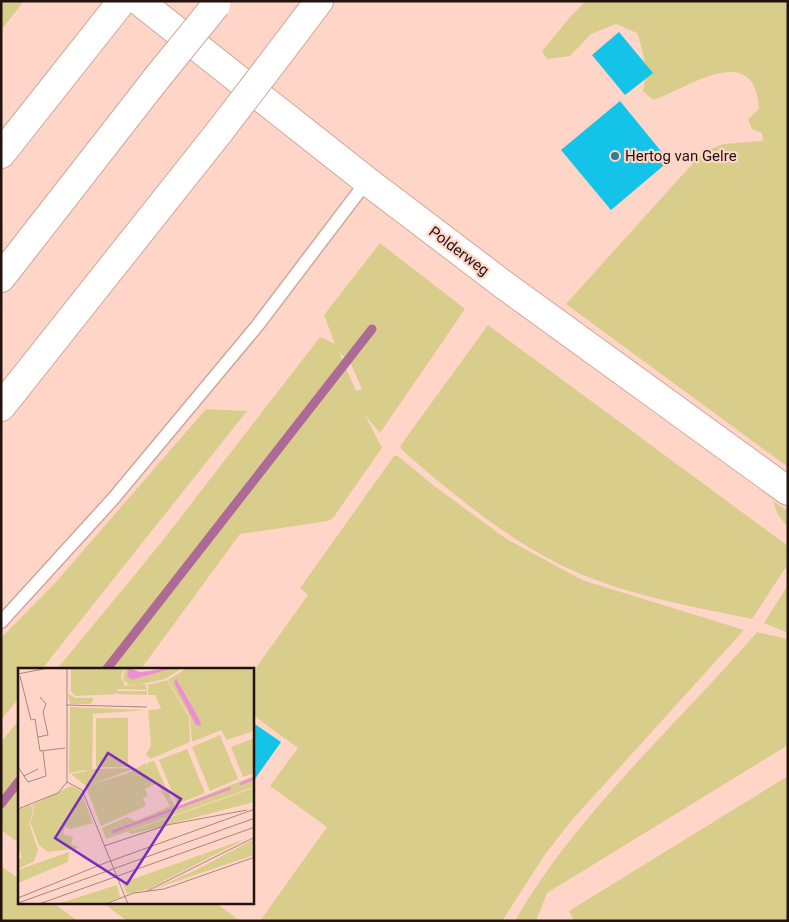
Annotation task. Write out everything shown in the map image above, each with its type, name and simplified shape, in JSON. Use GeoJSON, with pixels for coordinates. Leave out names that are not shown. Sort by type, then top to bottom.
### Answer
{"type":"FeatureCollection","features":[{"type":"Feature","properties":{"kind":"main road"},"geometry":{"type":"LineString","coordinates":[[1,154],[122,1]]}},
{"type":"Feature","properties":{"kind":"main road","name":"Polderweg"},"geometry":{"type":"LineString","coordinates":[[139,1],[367,181],[552,321],[788,490]]}},
{"type":"Feature","properties":{"kind":"main road"},"geometry":{"type":"LineString","coordinates":[[1,407],[220,131],[319,1]]}},
{"type":"Feature","properties":{"kind":"main road"},"geometry":{"type":"LineString","coordinates":[[1,278],[217,3]]}},
{"type":"Feature","properties":{"kind":"lane"},"geometry":{"type":"LineString","coordinates":[[1,622],[113,499],[257,326],[367,181]]}},
{"type":"Feature","properties":{"kind":"shaded area"},"geometry":{"type":"Polygon","coordinates":[[[1,1],[24,1],[1,30],[1,1]]]}},
{"type":"Feature","properties":{"kind":"shaded area"},"geometry":{"type":"Polygon","coordinates":[[[586,1],[788,1],[788,467],[566,304],[703,152],[723,144],[763,141],[762,133],[752,129],[748,119],[759,109],[755,88],[746,76],[733,72],[717,74],[700,79],[653,100],[643,91],[644,62],[637,33],[616,24],[591,34],[570,56],[547,59],[542,51],[586,1]]]}},
{"type":"Feature","properties":{"kind":"shaded area"},"geometry":{"type":"Polygon","coordinates":[[[380,243],[465,309],[380,433],[365,415],[382,448],[333,518],[328,521],[240,534],[142,668],[58,668],[160,544],[320,337],[335,344],[324,315],[380,243]],[[339,352],[356,391],[362,389],[350,362],[339,352]]]}},
{"type":"Feature","properties":{"kind":"shaded area"},"geometry":{"type":"Polygon","coordinates":[[[488,325],[788,546],[788,564],[752,619],[666,601],[603,583],[558,564],[511,536],[466,504],[403,451],[400,446],[488,325]]]}},
{"type":"Feature","properties":{"kind":"shaded area"},"geometry":{"type":"Polygon","coordinates":[[[206,409],[247,411],[43,668],[18,668],[18,699],[1,720],[1,638],[56,582],[206,409]]]}},
{"type":"Feature","properties":{"kind":"shaded area"},"geometry":{"type":"Polygon","coordinates":[[[394,456],[398,456],[433,485],[505,538],[582,580],[744,630],[572,820],[546,853],[502,921],[260,921],[327,827],[270,786],[298,748],[254,716],[254,671],[308,595],[300,588],[394,456]]]}},
{"type":"Feature","properties":{"kind":"shaded area"},"geometry":{"type":"Polygon","coordinates":[[[773,501],[788,511],[788,527],[778,515],[773,501]]]}},
{"type":"Feature","properties":{"kind":"shaded area"},"geometry":{"type":"Polygon","coordinates":[[[788,585],[788,633],[764,623],[788,585]]]}},
{"type":"Feature","properties":{"kind":"shaded area"},"geometry":{"type":"Polygon","coordinates":[[[757,632],[788,639],[788,745],[547,893],[536,921],[515,921],[567,844],[597,807],[757,632]]]}},
{"type":"Feature","properties":{"kind":"shaded area"},"geometry":{"type":"Polygon","coordinates":[[[18,721],[18,842],[1,830],[1,742],[18,721]]]}},
{"type":"Feature","properties":{"kind":"shaded area"},"geometry":{"type":"Polygon","coordinates":[[[788,776],[788,921],[574,921],[569,911],[788,776]]]}},
{"type":"Feature","properties":{"kind":"shaded area"},"geometry":{"type":"Polygon","coordinates":[[[1,866],[18,878],[18,904],[54,904],[78,921],[1,921],[1,866]]]}},
{"type":"Feature","properties":{"kind":"shaded area"},"geometry":{"type":"Polygon","coordinates":[[[104,904],[217,904],[240,921],[127,921],[104,904]]]}},
{"type":"Feature","properties":{"kind":"building"},"geometry":{"type":"Polygon","coordinates":[[[619,32],[653,73],[625,95],[592,55],[619,32]]]}},
{"type":"Feature","properties":{"kind":"building"},"geometry":{"type":"Polygon","coordinates":[[[620,101],[669,161],[611,210],[561,150],[620,101]]]}},
{"type":"Feature","properties":{"kind":"building"},"geometry":{"type":"Polygon","coordinates":[[[254,723],[281,742],[254,780],[254,723]]]}},
{"type":"Feature","properties":{"kind":"waterway"},"geometry":{"type":"LineString","coordinates":[[108,668],[372,329]]}},
{"type":"Feature","properties":{"kind":"waterway"},"geometry":{"type":"LineString","coordinates":[[1,804],[18,782]]}},
{"type":"Feature","properties":{"kind":"place","name":"Hertog van Gelre"},"geometry":{"type":"Point","coordinates":[615,156]}}]}
